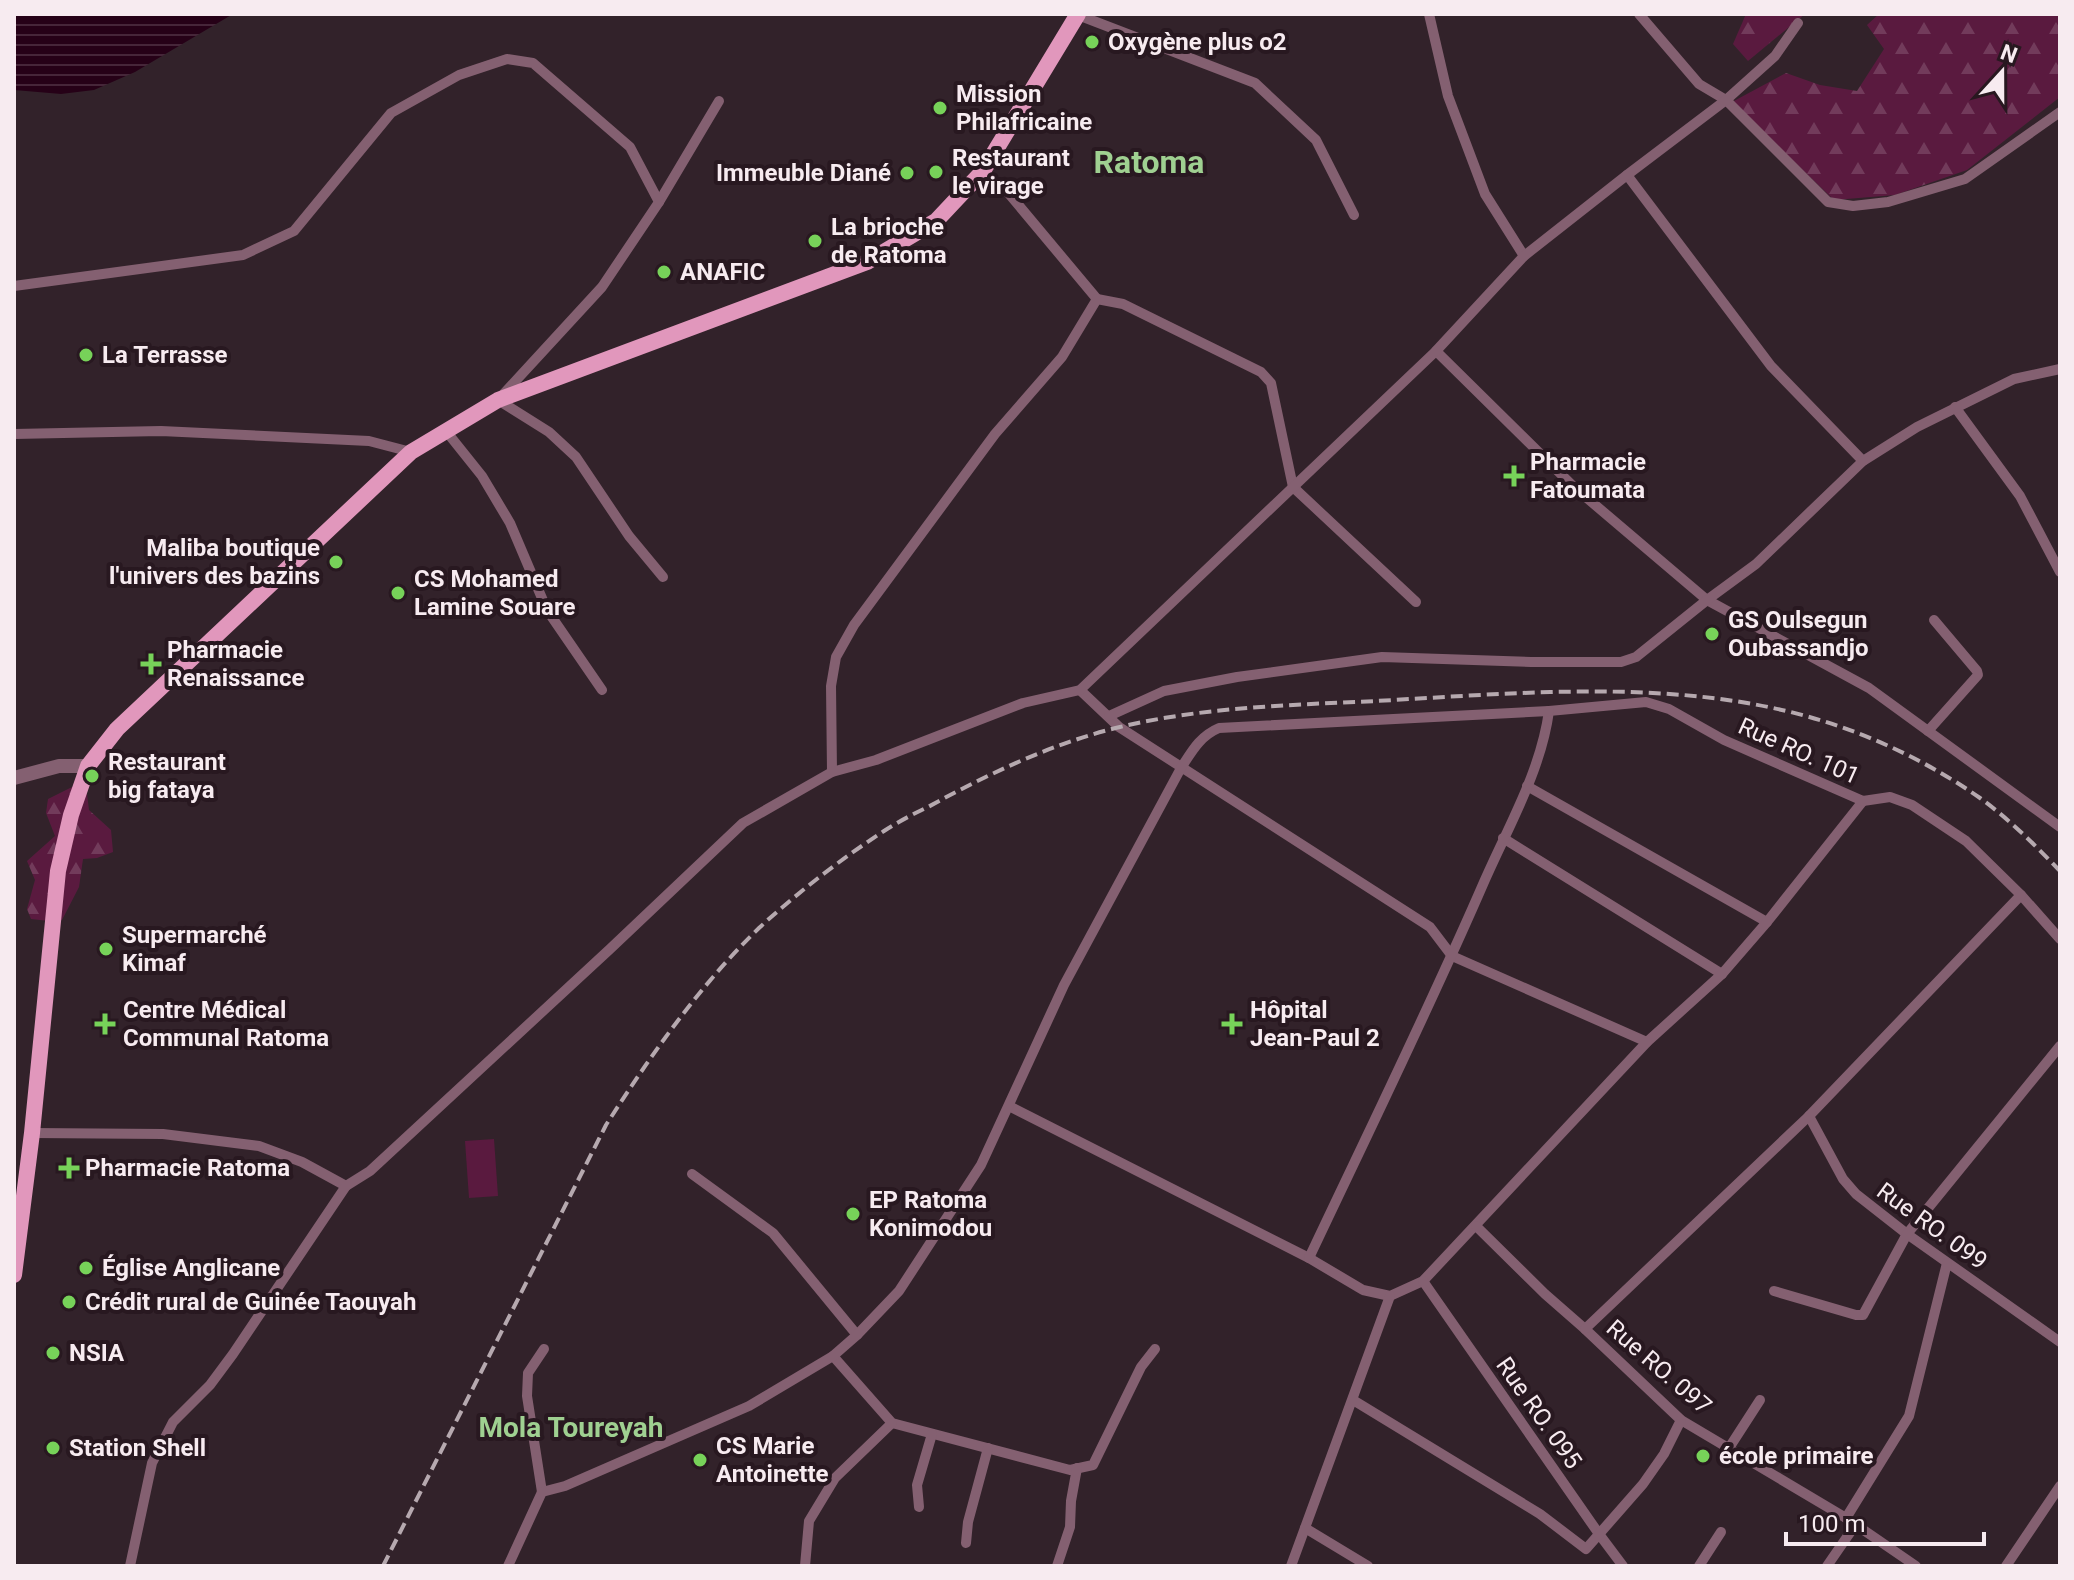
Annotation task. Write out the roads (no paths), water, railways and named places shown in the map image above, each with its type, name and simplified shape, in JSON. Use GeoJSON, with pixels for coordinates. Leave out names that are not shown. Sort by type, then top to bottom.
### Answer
{"type":"FeatureCollection","features":[{"type":"Feature","properties":{"kind":"main road"},"geometry":{"type":"LineString","coordinates":[[14,1275],[16,1237],[32,1133],[58,871],[71,815],[88,766],[117,729],[411,452],[498,400],[867,262],[936,221],[983,171],[1078,14]]}},
{"type":"Feature","properties":{"kind":"street"},"geometry":{"type":"LineString","coordinates":[[1078,14],[1255,83],[1316,140],[1354,215]]}},
{"type":"Feature","properties":{"kind":"street"},"geometry":{"type":"LineString","coordinates":[[1429,14],[1448,96],[1485,194],[1524,256]]}},
{"type":"Feature","properties":{"kind":"street"},"geometry":{"type":"LineString","coordinates":[[1639,14],[1699,84],[1726,100],[1828,202],[1853,206],[1888,202],[1965,179],[2060,112]]}},
{"type":"Feature","properties":{"kind":"street"},"geometry":{"type":"LineString","coordinates":[[130,1566],[152,1463],[173,1422],[210,1385],[233,1354],[346,1186],[370,1171],[743,823],[832,772],[876,760],[1023,703],[1080,690],[1436,351],[1524,256],[1726,100],[1775,56],[1798,23]]}},
{"type":"Feature","properties":{"kind":"street"},"geometry":{"type":"LineString","coordinates":[[14,286],[243,255],[294,231],[391,113],[459,75],[507,59],[533,63],[630,147],[659,202]]}},
{"type":"Feature","properties":{"kind":"street"},"geometry":{"type":"LineString","coordinates":[[663,577],[629,536],[576,457],[549,432],[498,400],[602,287],[659,202],[719,101]]}},
{"type":"Feature","properties":{"kind":"street"},"geometry":{"type":"LineString","coordinates":[[983,171],[1005,189],[1097,299],[1123,304],[1261,372],[1271,383],[1293,487],[1416,602]]}},
{"type":"Feature","properties":{"kind":"street"},"geometry":{"type":"LineString","coordinates":[[1627,175],[1771,366],[1863,461]]}},
{"type":"Feature","properties":{"kind":"street"},"geometry":{"type":"LineString","coordinates":[[832,772],[831,686],[836,657],[842,646],[854,625],[995,434],[1062,357],[1097,299]]}},
{"type":"Feature","properties":{"kind":"street"},"geometry":{"type":"LineString","coordinates":[[1436,351],[1574,487],[1707,600],[1869,688],[2060,827]]}},
{"type":"Feature","properties":{"kind":"street"},"geometry":{"type":"LineString","coordinates":[[1109,716],[1164,691],[1237,677],[1382,657],[1531,662],[1621,662],[1636,657],[1756,564],[1863,461],[1917,427],[2014,379],[2060,369]]}},
{"type":"Feature","properties":{"kind":"street"},"geometry":{"type":"LineString","coordinates":[[1955,407],[2020,496],[2060,572]]}},
{"type":"Feature","properties":{"kind":"street"},"geometry":{"type":"LineString","coordinates":[[446,431],[482,476],[510,523],[547,610],[602,690]]}},
{"type":"Feature","properties":{"kind":"street"},"geometry":{"type":"LineString","coordinates":[[14,434],[176,432],[369,441],[411,452]]}},
{"type":"Feature","properties":{"kind":"street"},"geometry":{"type":"LineString","coordinates":[[1928,731],[1978,675],[1934,620]]}},
{"type":"Feature","properties":{"kind":"street"},"geometry":{"type":"LineString","coordinates":[[1080,690],[1119,727],[1430,927],[1452,956],[1647,1042]]}},
{"type":"Feature","properties":{"kind":"street","name":"Rue RO. 101"},"geometry":{"type":"LineString","coordinates":[[542,1492],[565,1486],[749,1406],[833,1356],[899,1291],[981,1165],[1064,985],[1181,768],[1198,742],[1207,733],[1219,728],[1549,711],[1646,702],[1669,709],[1724,740],[1863,801],[1890,797],[1912,805],[1966,841],[2060,939]]}},
{"type":"Feature","properties":{"kind":"street"},"geometry":{"type":"LineString","coordinates":[[1309,1258],[1452,956],[1527,786],[1546,733],[1549,711]]}},
{"type":"Feature","properties":{"kind":"street"},"geometry":{"type":"LineString","coordinates":[[14,778],[59,766],[88,766]]}},
{"type":"Feature","properties":{"kind":"street"},"geometry":{"type":"LineString","coordinates":[[1527,786],[1767,922]]}},
{"type":"Feature","properties":{"kind":"street"},"geometry":{"type":"LineString","coordinates":[[1009,1106],[1309,1258],[1363,1290],[1390,1296],[1423,1281],[1647,1042],[1722,974],[1863,801]]}},
{"type":"Feature","properties":{"kind":"street"},"geometry":{"type":"LineString","coordinates":[[1503,838],[1722,974]]}},
{"type":"Feature","properties":{"kind":"street"},"geometry":{"type":"LineString","coordinates":[[1585,1329],[1809,1116],[2021,895]]}},
{"type":"Feature","properties":{"kind":"street"},"geometry":{"type":"LineString","coordinates":[[1774,1291],[1863,1315],[1907,1234],[2060,1046]]}},
{"type":"Feature","properties":{"kind":"street","name":"Rue RO. 099"},"geometry":{"type":"LineString","coordinates":[[1809,1116],[1843,1179],[1856,1194],[1907,1234],[2060,1342]]}},
{"type":"Feature","properties":{"kind":"street"},"geometry":{"type":"LineString","coordinates":[[32,1133],[163,1134],[259,1146],[302,1162],[346,1186]]}},
{"type":"Feature","properties":{"kind":"street"},"geometry":{"type":"LineString","coordinates":[[692,1174],[773,1233],[857,1335]]}},
{"type":"Feature","properties":{"kind":"street","name":"Rue RO. 097"},"geometry":{"type":"LineString","coordinates":[[1476,1226],[1681,1420],[1856,1524],[1916,1566]]}},
{"type":"Feature","properties":{"kind":"street"},"geometry":{"type":"LineString","coordinates":[[1846,1518],[1909,1416],[1947,1263]]}},
{"type":"Feature","properties":{"kind":"street","name":"Rue RO. 095"},"geometry":{"type":"LineString","coordinates":[[1423,1281],[1623,1566]]}},
{"type":"Feature","properties":{"kind":"street"},"geometry":{"type":"LineString","coordinates":[[1291,1566],[1390,1296]]}},
{"type":"Feature","properties":{"kind":"street"},"geometry":{"type":"LineString","coordinates":[[508,1566],[542,1492],[527,1396],[528,1373],[544,1349]]}},
{"type":"Feature","properties":{"kind":"street"},"geometry":{"type":"LineString","coordinates":[[833,1356],[892,1423],[1070,1470],[1093,1465],[1141,1367],[1155,1349]]}},
{"type":"Feature","properties":{"kind":"street"},"geometry":{"type":"LineString","coordinates":[[1353,1400],[1540,1514],[1586,1549],[1643,1484],[1664,1454],[1681,1420]]}},
{"type":"Feature","properties":{"kind":"street"},"geometry":{"type":"LineString","coordinates":[[1729,1448],[1760,1400]]}},
{"type":"Feature","properties":{"kind":"street"},"geometry":{"type":"LineString","coordinates":[[805,1566],[809,1521],[835,1478],[892,1423]]}},
{"type":"Feature","properties":{"kind":"street"},"geometry":{"type":"LineString","coordinates":[[919,1507],[917,1485],[932,1434]]}},
{"type":"Feature","properties":{"kind":"street"},"geometry":{"type":"LineString","coordinates":[[966,1543],[968,1522],[988,1448]]}},
{"type":"Feature","properties":{"kind":"street"},"geometry":{"type":"LineString","coordinates":[[1057,1566],[1070,1527],[1077,1468]]}},
{"type":"Feature","properties":{"kind":"street"},"geometry":{"type":"LineString","coordinates":[[2006,1566],[2060,1486]]}},
{"type":"Feature","properties":{"kind":"street"},"geometry":{"type":"LineString","coordinates":[[1827,1566],[1856,1524]]}},
{"type":"Feature","properties":{"kind":"street"},"geometry":{"type":"LineString","coordinates":[[1305,1528],[1368,1566]]}},
{"type":"Feature","properties":{"kind":"street"},"geometry":{"type":"LineString","coordinates":[[1699,1566],[1721,1532]]}},
{"type":"Feature","properties":{"kind":"railway"},"geometry":{"type":"LineString","coordinates":[[383,1566],[606,1125],[696,997],[759,928],[852,853],[906,818],[1021,761],[1120,727],[1183,715],[1247,708],[1545,692],[1658,693],[1714,698],[1769,707],[1823,721],[1904,754],[1943,774],[1991,806],[2060,871]]}},
{"type":"Feature","properties":{"kind":"place","name":"Oxygène plus o2"},"geometry":{"type":"Point","coordinates":[1092,42]}},
{"type":"Feature","properties":{"kind":"place","name":"Mission Philafricaine"},"geometry":{"type":"Point","coordinates":[940,108]}},
{"type":"Feature","properties":{"kind":"place","name":"Restaurant le virage"},"geometry":{"type":"Point","coordinates":[936,172]}},
{"type":"Feature","properties":{"kind":"place","name":"Immeuble Diané"},"geometry":{"type":"Point","coordinates":[907,173]}},
{"type":"Feature","properties":{"kind":"place","name":"La brioche de Ratoma"},"geometry":{"type":"Point","coordinates":[815,241]}},
{"type":"Feature","properties":{"kind":"place","name":"ANAFIC"},"geometry":{"type":"Point","coordinates":[664,272]}},
{"type":"Feature","properties":{"kind":"place","name":"La Terrasse"},"geometry":{"type":"Point","coordinates":[86,355]}},
{"type":"Feature","properties":{"kind":"place","name":"Pharmacie Fatoumata"},"geometry":{"type":"Point","coordinates":[1514,476]}},
{"type":"Feature","properties":{"kind":"place","name":"Maliba boutique l'univers des bazins"},"geometry":{"type":"Point","coordinates":[336,562]}},
{"type":"Feature","properties":{"kind":"place","name":"CS Mohamed Lamine Souare"},"geometry":{"type":"Point","coordinates":[398,593]}},
{"type":"Feature","properties":{"kind":"place","name":"GS Oulsegun Oubassandjo"},"geometry":{"type":"Point","coordinates":[1712,634]}},
{"type":"Feature","properties":{"kind":"place","name":"Pharmacie Renaissance"},"geometry":{"type":"Point","coordinates":[151,664]}},
{"type":"Feature","properties":{"kind":"place","name":"Restaurant big fataya"},"geometry":{"type":"Point","coordinates":[92,776]}},
{"type":"Feature","properties":{"kind":"place","name":"Supermarché Kimaf"},"geometry":{"type":"Point","coordinates":[106,949]}},
{"type":"Feature","properties":{"kind":"place","name":"Centre Médical Communal Ratoma"},"geometry":{"type":"Point","coordinates":[105,1024]}},
{"type":"Feature","properties":{"kind":"place","name":"Hôpital Jean-Paul 2"},"geometry":{"type":"Point","coordinates":[1232,1024]}},
{"type":"Feature","properties":{"kind":"place","name":"Pharmacie Ratoma"},"geometry":{"type":"Point","coordinates":[69,1168]}},
{"type":"Feature","properties":{"kind":"place","name":"EP Ratoma Konimodou"},"geometry":{"type":"Point","coordinates":[853,1214]}},
{"type":"Feature","properties":{"kind":"place","name":"Église Anglicane"},"geometry":{"type":"Point","coordinates":[86,1268]}},
{"type":"Feature","properties":{"kind":"place","name":"Crédit rural de Guinée Taouyah"},"geometry":{"type":"Point","coordinates":[69,1302]}},
{"type":"Feature","properties":{"kind":"place","name":"NSIA"},"geometry":{"type":"Point","coordinates":[53,1353]}},
{"type":"Feature","properties":{"kind":"place","name":"Station Shell"},"geometry":{"type":"Point","coordinates":[53,1448]}},
{"type":"Feature","properties":{"kind":"place","name":"école primaire"},"geometry":{"type":"Point","coordinates":[1703,1456]}},
{"type":"Feature","properties":{"kind":"place","name":"CS Marie Antoinette"},"geometry":{"type":"Point","coordinates":[700,1460]}},
{"type":"Feature","properties":{"kind":"district","name":"Ratoma"},"geometry":{"type":"Point","coordinates":[1149,162]}},
{"type":"Feature","properties":{"kind":"district","name":"Mola Toureyah"},"geometry":{"type":"Point","coordinates":[571,1427]}}]}
